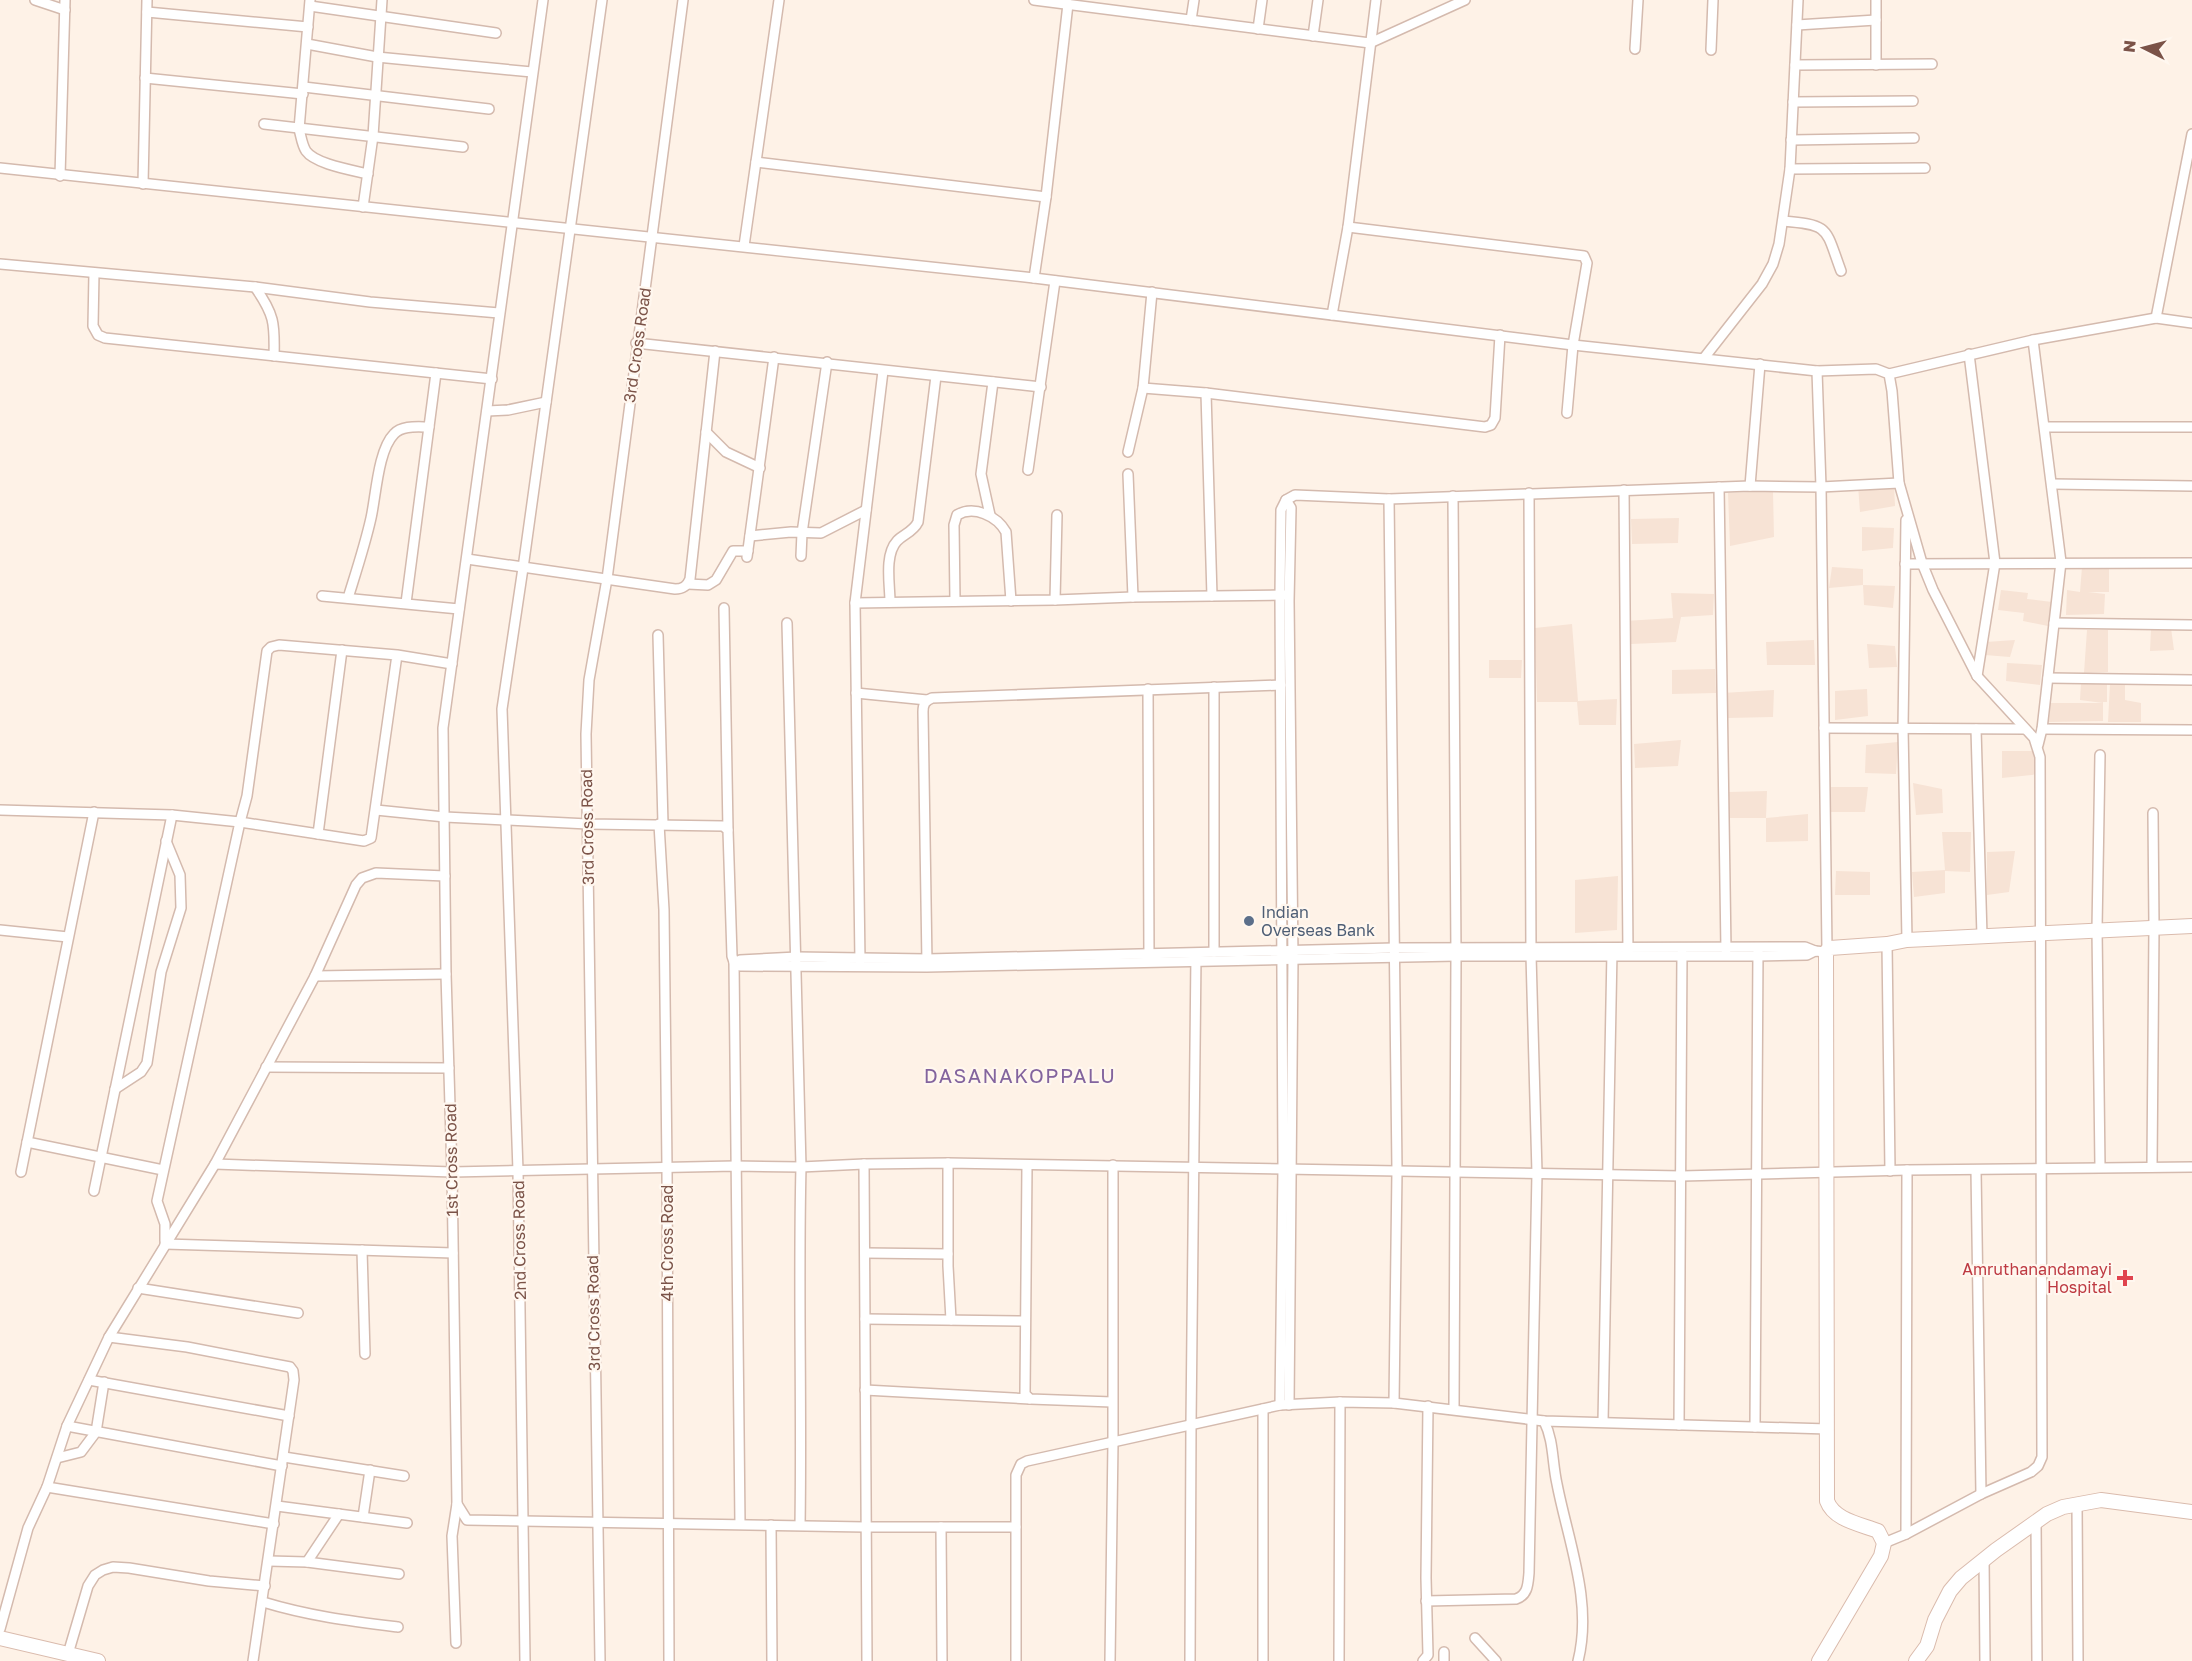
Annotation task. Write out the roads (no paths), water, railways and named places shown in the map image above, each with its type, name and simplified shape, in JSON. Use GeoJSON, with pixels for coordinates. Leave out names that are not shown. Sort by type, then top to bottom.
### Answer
{"type":"FeatureCollection","features":[{"type":"Feature","properties":{"kind":"street"},"geometry":{"type":"LineString","coordinates":[[35,0],[65,10]]}},
{"type":"Feature","properties":{"kind":"street"},"geometry":{"type":"LineString","coordinates":[[60,176],[65,0]]}},
{"type":"Feature","properties":{"kind":"street"},"geometry":{"type":"LineString","coordinates":[[142,184],[147,0]]}},
{"type":"Feature","properties":{"kind":"street"},"geometry":{"type":"LineString","coordinates":[[363,207],[373,136],[382,0]]}},
{"type":"Feature","properties":{"kind":"street","name":"1st Cross Road"},"geometry":{"type":"LineString","coordinates":[[456,1643],[452,1536],[457,1504],[443,728],[543,0]]}},
{"type":"Feature","properties":{"kind":"street","name":"2nd Cross Road"},"geometry":{"type":"LineString","coordinates":[[525,1661],[518,1170],[502,710],[602,0]]}},
{"type":"Feature","properties":{"kind":"street","name":"3rd Cross Road"},"geometry":{"type":"LineString","coordinates":[[600,1661],[586,734],[589,680],[607,579],[636,343],[683,0]]}},
{"type":"Feature","properties":{"kind":"street"},"geometry":{"type":"LineString","coordinates":[[744,246],[779,0]]}},
{"type":"Feature","properties":{"kind":"street"},"geometry":{"type":"LineString","coordinates":[[1034,0],[1068,4],[1093,3],[1191,20],[1370,43],[1465,0]]}},
{"type":"Feature","properties":{"kind":"street"},"geometry":{"type":"LineString","coordinates":[[1191,20],[1194,0]]}},
{"type":"Feature","properties":{"kind":"street"},"geometry":{"type":"LineString","coordinates":[[1258,28],[1262,0]]}},
{"type":"Feature","properties":{"kind":"street"},"geometry":{"type":"LineString","coordinates":[[1313,36],[1318,0]]}},
{"type":"Feature","properties":{"kind":"street"},"geometry":{"type":"LineString","coordinates":[[1332,315],[1348,227],[1376,0]]}},
{"type":"Feature","properties":{"kind":"street"},"geometry":{"type":"LineString","coordinates":[[1635,49],[1638,0]]}},
{"type":"Feature","properties":{"kind":"street"},"geometry":{"type":"LineString","coordinates":[[1711,50],[1713,0]]}},
{"type":"Feature","properties":{"kind":"street"},"geometry":{"type":"LineString","coordinates":[[1704,358],[1762,284],[1773,264],[1779,244],[1790,169],[1798,0]]}},
{"type":"Feature","properties":{"kind":"street"},"geometry":{"type":"LineString","coordinates":[[1876,0],[1876,64]]}},
{"type":"Feature","properties":{"kind":"street"},"geometry":{"type":"LineString","coordinates":[[368,174],[312,158],[304,147],[300,129],[310,3],[496,33]]}},
{"type":"Feature","properties":{"kind":"street"},"geometry":{"type":"LineString","coordinates":[[1034,278],[1046,196],[1068,4]]}},
{"type":"Feature","properties":{"kind":"street"},"geometry":{"type":"LineString","coordinates":[[147,12],[308,27]]}},
{"type":"Feature","properties":{"kind":"street"},"geometry":{"type":"LineString","coordinates":[[1797,25],[1876,20]]}},
{"type":"Feature","properties":{"kind":"street"},"geometry":{"type":"LineString","coordinates":[[307,44],[378,57],[532,72]]}},
{"type":"Feature","properties":{"kind":"street"},"geometry":{"type":"LineString","coordinates":[[1795,65],[1932,64]]}},
{"type":"Feature","properties":{"kind":"street"},"geometry":{"type":"LineString","coordinates":[[145,78],[376,95],[489,109]]}},
{"type":"Feature","properties":{"kind":"street"},"geometry":{"type":"LineString","coordinates":[[1793,102],[1913,101]]}},
{"type":"Feature","properties":{"kind":"street"},"geometry":{"type":"LineString","coordinates":[[264,124],[463,147]]}},
{"type":"Feature","properties":{"kind":"street"},"geometry":{"type":"LineString","coordinates":[[2156,318],[2192,134]]}},
{"type":"Feature","properties":{"kind":"street"},"geometry":{"type":"LineString","coordinates":[[1791,140],[1914,138]]}},
{"type":"Feature","properties":{"kind":"street"},"geometry":{"type":"LineString","coordinates":[[756,162],[1046,196]]}},
{"type":"Feature","properties":{"kind":"street"},"geometry":{"type":"LineString","coordinates":[[0,168],[1034,278],[1573,345],[1817,371],[1876,369],[1889,374],[2033,340],[2156,318],[2192,323]]}},
{"type":"Feature","properties":{"kind":"street"},"geometry":{"type":"LineString","coordinates":[[1790,169],[1925,168]]}},
{"type":"Feature","properties":{"kind":"street"},"geometry":{"type":"LineString","coordinates":[[1783,220],[1811,223],[1823,229],[1828,235],[1841,271]]}},
{"type":"Feature","properties":{"kind":"street"},"geometry":{"type":"LineString","coordinates":[[1348,227],[1584,256],[1587,263],[1573,345],[1568,413]]}},
{"type":"Feature","properties":{"kind":"street"},"geometry":{"type":"LineString","coordinates":[[0,264],[255,287],[370,302],[499,313]]}},
{"type":"Feature","properties":{"kind":"street"},"geometry":{"type":"LineString","coordinates":[[94,273],[93,326],[98,335],[105,338],[492,379]]}},
{"type":"Feature","properties":{"kind":"street"},"geometry":{"type":"LineString","coordinates":[[1028,470],[1055,281]]}},
{"type":"Feature","properties":{"kind":"street"},"geometry":{"type":"LineString","coordinates":[[255,287],[268,306],[273,319],[274,356]]}},
{"type":"Feature","properties":{"kind":"street"},"geometry":{"type":"LineString","coordinates":[[1128,452],[1143,388],[1152,292]]}},
{"type":"Feature","properties":{"kind":"street"},"geometry":{"type":"LineString","coordinates":[[1143,388],[1206,393],[1485,428],[1491,425],[1495,418],[1500,335]]}},
{"type":"Feature","properties":{"kind":"street"},"geometry":{"type":"LineString","coordinates":[[2033,340],[2061,562],[2042,729],[2038,745]]}},
{"type":"Feature","properties":{"kind":"street"},"geometry":{"type":"LineString","coordinates":[[636,343],[1041,387]]}},
{"type":"Feature","properties":{"kind":"street"},"geometry":{"type":"LineString","coordinates":[[467,559],[675,589],[687,584],[690,579],[715,351]]}},
{"type":"Feature","properties":{"kind":"street"},"geometry":{"type":"LineString","coordinates":[[1969,354],[1995,563],[1977,676]]}},
{"type":"Feature","properties":{"kind":"street"},"geometry":{"type":"LineString","coordinates":[[687,584],[708,585],[716,580],[733,551],[747,554],[774,357]]}},
{"type":"Feature","properties":{"kind":"street"},"geometry":{"type":"LineString","coordinates":[[801,556],[802,533],[827,362]]}},
{"type":"Feature","properties":{"kind":"street"},"geometry":{"type":"LineString","coordinates":[[1750,486],[1760,364]]}},
{"type":"Feature","properties":{"kind":"street"},"geometry":{"type":"LineString","coordinates":[[860,962],[855,603],[883,371]]}},
{"type":"Feature","properties":{"kind":"street"},"geometry":{"type":"LineString","coordinates":[[1817,371],[1824,728],[1823,951],[1827,1173],[1827,1493],[1830,1509],[1836,1515],[1878,1531],[1884,1543],[1881,1556],[1819,1661]]}},
{"type":"Feature","properties":{"kind":"street"},"geometry":{"type":"LineString","coordinates":[[406,603],[436,373]]}},
{"type":"Feature","properties":{"kind":"street"},"geometry":{"type":"LineString","coordinates":[[1884,1543],[1906,1534],[1981,1494],[2031,1472],[2041,1462],[2040,757],[2034,738],[1977,676],[1933,590],[1922,563],[1899,483],[1889,374]]}},
{"type":"Feature","properties":{"kind":"street"},"geometry":{"type":"LineString","coordinates":[[890,603],[891,552],[898,539],[915,529],[918,522],[936,376]]}},
{"type":"Feature","properties":{"kind":"street"},"geometry":{"type":"LineString","coordinates":[[993,382],[981,474],[990,515],[1002,526],[1008,538],[1011,601]]}},
{"type":"Feature","properties":{"kind":"street"},"geometry":{"type":"LineString","coordinates":[[1206,393],[1212,596]]}},
{"type":"Feature","properties":{"kind":"street"},"geometry":{"type":"LineString","coordinates":[[487,411],[508,410],[546,402]]}},
{"type":"Feature","properties":{"kind":"street"},"geometry":{"type":"LineString","coordinates":[[348,598],[371,520],[385,451],[392,435],[398,430],[429,427]]}},
{"type":"Feature","properties":{"kind":"street"},"geometry":{"type":"LineString","coordinates":[[2045,427],[2192,427]]}},
{"type":"Feature","properties":{"kind":"street"},"geometry":{"type":"LineString","coordinates":[[706,432],[726,452],[760,468]]}},
{"type":"Feature","properties":{"kind":"street"},"geometry":{"type":"LineString","coordinates":[[1128,474],[1133,597]]}},
{"type":"Feature","properties":{"kind":"street"},"geometry":{"type":"LineString","coordinates":[[1287,1168],[1282,954],[1281,685],[1284,595],[1291,508],[1286,500],[1295,495],[1389,498],[1899,483]]}},
{"type":"Feature","properties":{"kind":"street"},"geometry":{"type":"LineString","coordinates":[[2052,484],[2192,486]]}},
{"type":"Feature","properties":{"kind":"street"},"geometry":{"type":"LineString","coordinates":[[1719,487],[1726,951]]}},
{"type":"Feature","properties":{"kind":"street"},"geometry":{"type":"LineString","coordinates":[[1624,490],[1628,952]]}},
{"type":"Feature","properties":{"kind":"street"},"geometry":{"type":"LineString","coordinates":[[1426,1601],[1516,1599],[1526,1593],[1529,1573],[1537,1173],[1531,951],[1528,493]]}},
{"type":"Feature","properties":{"kind":"street"},"geometry":{"type":"LineString","coordinates":[[1453,496],[1456,952],[1454,1409]]}},
{"type":"Feature","properties":{"kind":"street"},"geometry":{"type":"LineString","coordinates":[[1389,498],[1397,1170],[1394,1403]]}},
{"type":"Feature","properties":{"kind":"street"},"geometry":{"type":"LineString","coordinates":[[750,536],[778,532],[821,533],[866,510]]}},
{"type":"Feature","properties":{"kind":"street"},"geometry":{"type":"LineString","coordinates":[[1906,510],[1903,728],[1907,940]]}},
{"type":"Feature","properties":{"kind":"street"},"geometry":{"type":"LineString","coordinates":[[955,602],[955,520],[961,513],[990,515]]}},
{"type":"Feature","properties":{"kind":"street"},"geometry":{"type":"LineString","coordinates":[[1055,600],[1057,515]]}},
{"type":"Feature","properties":{"kind":"street"},"geometry":{"type":"LineString","coordinates":[[1905,564],[2192,563]]}},
{"type":"Feature","properties":{"kind":"street"},"geometry":{"type":"LineString","coordinates":[[855,603],[1284,595]]}},
{"type":"Feature","properties":{"kind":"street"},"geometry":{"type":"LineString","coordinates":[[1284,595],[1293,954],[1284,1405]]}},
{"type":"Feature","properties":{"kind":"street"},"geometry":{"type":"LineString","coordinates":[[322,596],[459,609]]}},
{"type":"Feature","properties":{"kind":"street"},"geometry":{"type":"LineString","coordinates":[[724,608],[731,952],[735,962],[735,1166],[740,1524]]}},
{"type":"Feature","properties":{"kind":"street"},"geometry":{"type":"LineString","coordinates":[[787,623],[801,1167],[800,1525]]}},
{"type":"Feature","properties":{"kind":"street"},"geometry":{"type":"LineString","coordinates":[[2054,624],[2192,625]]}},
{"type":"Feature","properties":{"kind":"street","name":"4th Cross Road"},"geometry":{"type":"LineString","coordinates":[[658,635],[667,1167],[669,1661]]}},
{"type":"Feature","properties":{"kind":"street"},"geometry":{"type":"LineString","coordinates":[[165,1244],[165,1224],[157,1201],[247,796],[267,651],[279,645],[397,655],[452,664]]}},
{"type":"Feature","properties":{"kind":"street"},"geometry":{"type":"LineString","coordinates":[[318,834],[342,650]]}},
{"type":"Feature","properties":{"kind":"street"},"geometry":{"type":"LineString","coordinates":[[0,810],[172,814],[367,840],[373,835],[397,655]]}},
{"type":"Feature","properties":{"kind":"street"},"geometry":{"type":"LineString","coordinates":[[2048,678],[2192,680]]}},
{"type":"Feature","properties":{"kind":"street"},"geometry":{"type":"LineString","coordinates":[[856,693],[927,700],[1281,685]]}},
{"type":"Feature","properties":{"kind":"street"},"geometry":{"type":"LineString","coordinates":[[1214,687],[1214,952]]}},
{"type":"Feature","properties":{"kind":"street"},"geometry":{"type":"LineString","coordinates":[[1148,689],[1149,957]]}},
{"type":"Feature","properties":{"kind":"street"},"geometry":{"type":"LineString","coordinates":[[927,700],[923,705],[927,963]]}},
{"type":"Feature","properties":{"kind":"street"},"geometry":{"type":"LineString","coordinates":[[1824,728],[2025,729]]}},
{"type":"Feature","properties":{"kind":"street"},"geometry":{"type":"LineString","coordinates":[[1976,729],[1982,936]]}},
{"type":"Feature","properties":{"kind":"street"},"geometry":{"type":"LineString","coordinates":[[2042,729],[2192,730]]}},
{"type":"Feature","properties":{"kind":"street"},"geometry":{"type":"LineString","coordinates":[[2100,755],[2097,929],[2100,1167]]}},
{"type":"Feature","properties":{"kind":"street"},"geometry":{"type":"LineString","coordinates":[[376,810],[445,817],[588,824],[723,826],[728,830]]}},
{"type":"Feature","properties":{"kind":"street"},"geometry":{"type":"LineString","coordinates":[[21,1172],[94,812]]}},
{"type":"Feature","properties":{"kind":"street"},"geometry":{"type":"LineString","coordinates":[[2152,1167],[2153,813]]}},
{"type":"Feature","properties":{"kind":"street"},"geometry":{"type":"LineString","coordinates":[[94,1191],[172,814]]}},
{"type":"Feature","properties":{"kind":"street"},"geometry":{"type":"LineString","coordinates":[[115,1089],[141,1072],[147,1063],[161,972],[181,908],[180,875],[166,841]]}},
{"type":"Feature","properties":{"kind":"street"},"geometry":{"type":"LineString","coordinates":[[0,1629],[28,1528],[48,1487],[67,1426],[109,1337],[215,1164],[315,976],[356,885],[362,878],[376,873],[445,876]]}},
{"type":"Feature","properties":{"kind":"street"},"geometry":{"type":"LineString","coordinates":[[1196,957],[1214,952],[1293,954],[1726,951],[1807,955],[1830,948],[1887,944],[1907,940],[2192,926]]}},
{"type":"Feature","properties":{"kind":"street"},"geometry":{"type":"LineString","coordinates":[[0,930],[69,938]]}},
{"type":"Feature","properties":{"kind":"street"},"geometry":{"type":"LineString","coordinates":[[1887,944],[1890,1171]]}},
{"type":"Feature","properties":{"kind":"street"},"geometry":{"type":"LineString","coordinates":[[1603,1422],[1611,952]]}},
{"type":"Feature","properties":{"kind":"street"},"geometry":{"type":"LineString","coordinates":[[1679,1425],[1682,952]]}},
{"type":"Feature","properties":{"kind":"street"},"geometry":{"type":"LineString","coordinates":[[1755,1427],[1758,952]]}},
{"type":"Feature","properties":{"kind":"street"},"geometry":{"type":"LineString","coordinates":[[735,962],[740,966],[797,961],[927,963],[1282,954]]}},
{"type":"Feature","properties":{"kind":"street"},"geometry":{"type":"LineString","coordinates":[[1190,1661],[1196,957]]}},
{"type":"Feature","properties":{"kind":"street"},"geometry":{"type":"LineString","coordinates":[[315,976],[446,974]]}},
{"type":"Feature","properties":{"kind":"street"},"geometry":{"type":"LineString","coordinates":[[266,1067],[449,1068]]}},
{"type":"Feature","properties":{"kind":"street"},"geometry":{"type":"LineString","coordinates":[[27,1142],[101,1155],[163,1170]]}},
{"type":"Feature","properties":{"kind":"street"},"geometry":{"type":"LineString","coordinates":[[215,1164],[452,1172],[948,1163],[1682,1176],[1907,1170],[2192,1167]]}},
{"type":"Feature","properties":{"kind":"street"},"geometry":{"type":"LineString","coordinates":[[948,1163],[951,1320]]}},
{"type":"Feature","properties":{"kind":"street"},"geometry":{"type":"LineString","coordinates":[[864,1164],[867,1661]]}},
{"type":"Feature","properties":{"kind":"street"},"geometry":{"type":"LineString","coordinates":[[1026,1165],[1024,1389],[1030,1399]]}},
{"type":"Feature","properties":{"kind":"street"},"geometry":{"type":"LineString","coordinates":[[1110,1661],[1113,1165]]}},
{"type":"Feature","properties":{"kind":"street"},"geometry":{"type":"LineString","coordinates":[[1906,1534],[1907,1170]]}},
{"type":"Feature","properties":{"kind":"street"},"geometry":{"type":"LineString","coordinates":[[1976,1170],[1981,1494]]}},
{"type":"Feature","properties":{"kind":"street"},"geometry":{"type":"LineString","coordinates":[[165,1244],[453,1253]]}},
{"type":"Feature","properties":{"kind":"street"},"geometry":{"type":"LineString","coordinates":[[362,1250],[365,1354]]}},
{"type":"Feature","properties":{"kind":"street"},"geometry":{"type":"LineString","coordinates":[[865,1253],[948,1254]]}},
{"type":"Feature","properties":{"kind":"street"},"geometry":{"type":"LineString","coordinates":[[138,1288],[298,1313]]}},
{"type":"Feature","properties":{"kind":"street"},"geometry":{"type":"LineString","coordinates":[[865,1318],[1025,1321]]}},
{"type":"Feature","properties":{"kind":"street"},"geometry":{"type":"LineString","coordinates":[[109,1337],[187,1347],[290,1367],[293,1371],[294,1380],[277,1506],[253,1661]]}},
{"type":"Feature","properties":{"kind":"street"},"geometry":{"type":"LineString","coordinates":[[89,1380],[289,1416]]}},
{"type":"Feature","properties":{"kind":"street"},"geometry":{"type":"LineString","coordinates":[[57,1458],[81,1452],[87,1446],[96,1431],[104,1382]]}},
{"type":"Feature","properties":{"kind":"street"},"geometry":{"type":"LineString","coordinates":[[865,1390],[1112,1402]]}},
{"type":"Feature","properties":{"kind":"street"},"geometry":{"type":"LineString","coordinates":[[1016,1661],[1016,1475],[1021,1464],[1027,1461],[1284,1405],[1340,1402],[1428,1406],[1544,1420],[1828,1429]]}},
{"type":"Feature","properties":{"kind":"street"},"geometry":{"type":"LineString","coordinates":[[1339,1661],[1340,1402]]}},
{"type":"Feature","properties":{"kind":"street"},"geometry":{"type":"LineString","coordinates":[[1423,1661],[1428,1655],[1426,1601],[1428,1406]]}},
{"type":"Feature","properties":{"kind":"street"},"geometry":{"type":"LineString","coordinates":[[1263,1409],[1263,1661]]}},
{"type":"Feature","properties":{"kind":"street"},"geometry":{"type":"LineString","coordinates":[[1544,1420],[1551,1434],[1556,1481],[1582,1600],[1583,1629],[1578,1661]]}},
{"type":"Feature","properties":{"kind":"street"},"geometry":{"type":"LineString","coordinates":[[67,1426],[283,1461],[404,1476]]}},
{"type":"Feature","properties":{"kind":"street"},"geometry":{"type":"LineString","coordinates":[[363,1517],[370,1470]]}},
{"type":"Feature","properties":{"kind":"street"},"geometry":{"type":"LineString","coordinates":[[48,1487],[274,1524]]}},
{"type":"Feature","properties":{"kind":"street"},"geometry":{"type":"LineString","coordinates":[[1916,1661],[1927,1646],[1935,1620],[1960,1578],[2047,1514],[2063,1507],[2101,1500],[2192,1512]]}},
{"type":"Feature","properties":{"kind":"street"},"geometry":{"type":"LineString","coordinates":[[457,1504],[467,1520],[865,1527],[1016,1527]]}},
{"type":"Feature","properties":{"kind":"street"},"geometry":{"type":"LineString","coordinates":[[2077,1504],[2078,1661]]}},
{"type":"Feature","properties":{"kind":"street"},"geometry":{"type":"LineString","coordinates":[[277,1506],[407,1523]]}},
{"type":"Feature","properties":{"kind":"street"},"geometry":{"type":"LineString","coordinates":[[307,1562],[339,1514]]}},
{"type":"Feature","properties":{"kind":"street"},"geometry":{"type":"LineString","coordinates":[[2036,1522],[2037,1661]]}},
{"type":"Feature","properties":{"kind":"street"},"geometry":{"type":"LineString","coordinates":[[771,1525],[772,1661]]}},
{"type":"Feature","properties":{"kind":"street"},"geometry":{"type":"LineString","coordinates":[[941,1527],[942,1661]]}},
{"type":"Feature","properties":{"kind":"street"},"geometry":{"type":"LineString","coordinates":[[1984,1559],[1985,1661]]}},
{"type":"Feature","properties":{"kind":"street"},"geometry":{"type":"LineString","coordinates":[[269,1561],[307,1562],[399,1574]]}},
{"type":"Feature","properties":{"kind":"street"},"geometry":{"type":"LineString","coordinates":[[68,1654],[88,1586],[95,1575],[103,1570],[113,1567],[129,1568],[208,1581],[265,1586]]}},
{"type":"Feature","properties":{"kind":"street"},"geometry":{"type":"LineString","coordinates":[[263,1602],[302,1614],[398,1627]]}},
{"type":"Feature","properties":{"kind":"street"},"geometry":{"type":"LineString","coordinates":[[0,1638],[98,1661]]}},
{"type":"Feature","properties":{"kind":"street"},"geometry":{"type":"LineString","coordinates":[[1475,1638],[1496,1661]]}},
{"type":"Feature","properties":{"kind":"street"},"geometry":{"type":"LineString","coordinates":[[1927,1646],[1930,1661]]}},
{"type":"Feature","properties":{"kind":"place","name":"Indian Overseas Bank"},"geometry":{"type":"Point","coordinates":[1249,921]}},
{"type":"Feature","properties":{"kind":"place","name":"Amruthanandamayi Hospital"},"geometry":{"type":"Point","coordinates":[2125,1278]}},
{"type":"Feature","properties":{"kind":"district","name":"DASANAKOPPALU"},"geometry":{"type":"Point","coordinates":[1020,1075]}}]}
